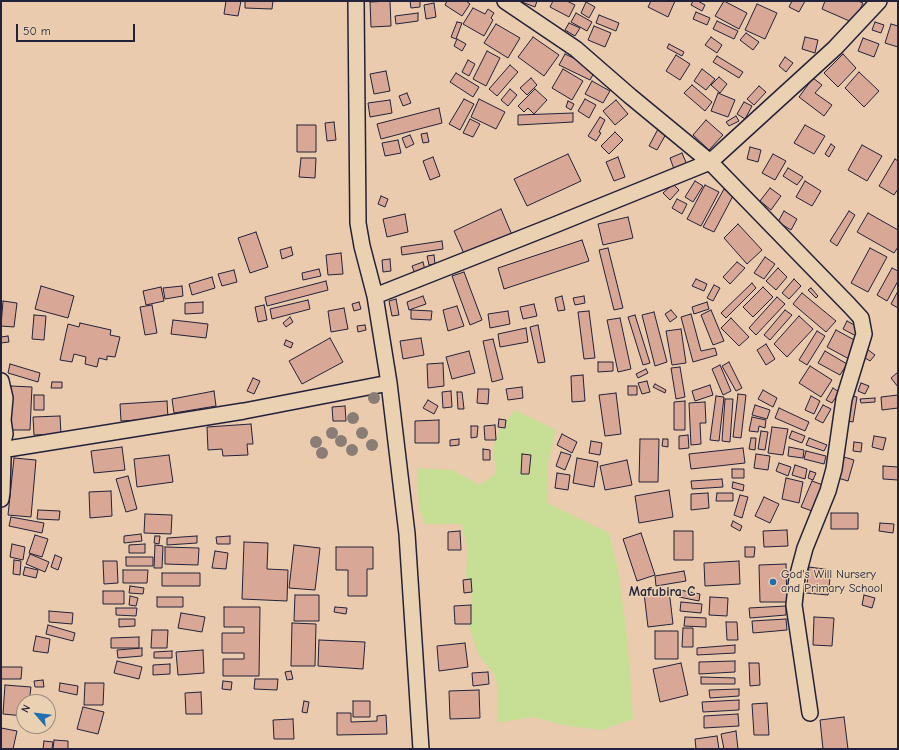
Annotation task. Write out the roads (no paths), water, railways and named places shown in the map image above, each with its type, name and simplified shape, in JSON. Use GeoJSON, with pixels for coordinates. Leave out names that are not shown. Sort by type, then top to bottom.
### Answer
{"type":"FeatureCollection","features":[{"type":"Feature","properties":{"kind":"street"},"geometry":{"type":"LineString","coordinates":[[356,1],[358,223],[362,246],[375,296],[389,383],[408,534],[421,749]]}},
{"type":"Feature","properties":{"kind":"street"},"geometry":{"type":"LineString","coordinates":[[505,1],[576,49],[710,162],[850,304],[861,318],[864,334],[844,399],[834,469],[828,491],[805,548],[796,585],[794,605],[810,713]]}},
{"type":"Feature","properties":{"kind":"street"},"geometry":{"type":"LineString","coordinates":[[375,296],[710,162],[835,48],[879,1]]}},
{"type":"Feature","properties":{"kind":"street"},"geometry":{"type":"LineString","coordinates":[[1,381],[5,398],[3,420],[5,434],[1,450],[1,498]]}},
{"type":"Feature","properties":{"kind":"street"},"geometry":{"type":"LineString","coordinates":[[1,450],[244,410],[389,383]]}},
{"type":"Feature","properties":{"kind":"place","name":"God's Will Nursery and Primary School"},"geometry":{"type":"Point","coordinates":[773,582]}},
{"type":"Feature","properties":{"kind":"district","name":"Mafubira C"},"geometry":{"type":"Point","coordinates":[662,592]}}]}
